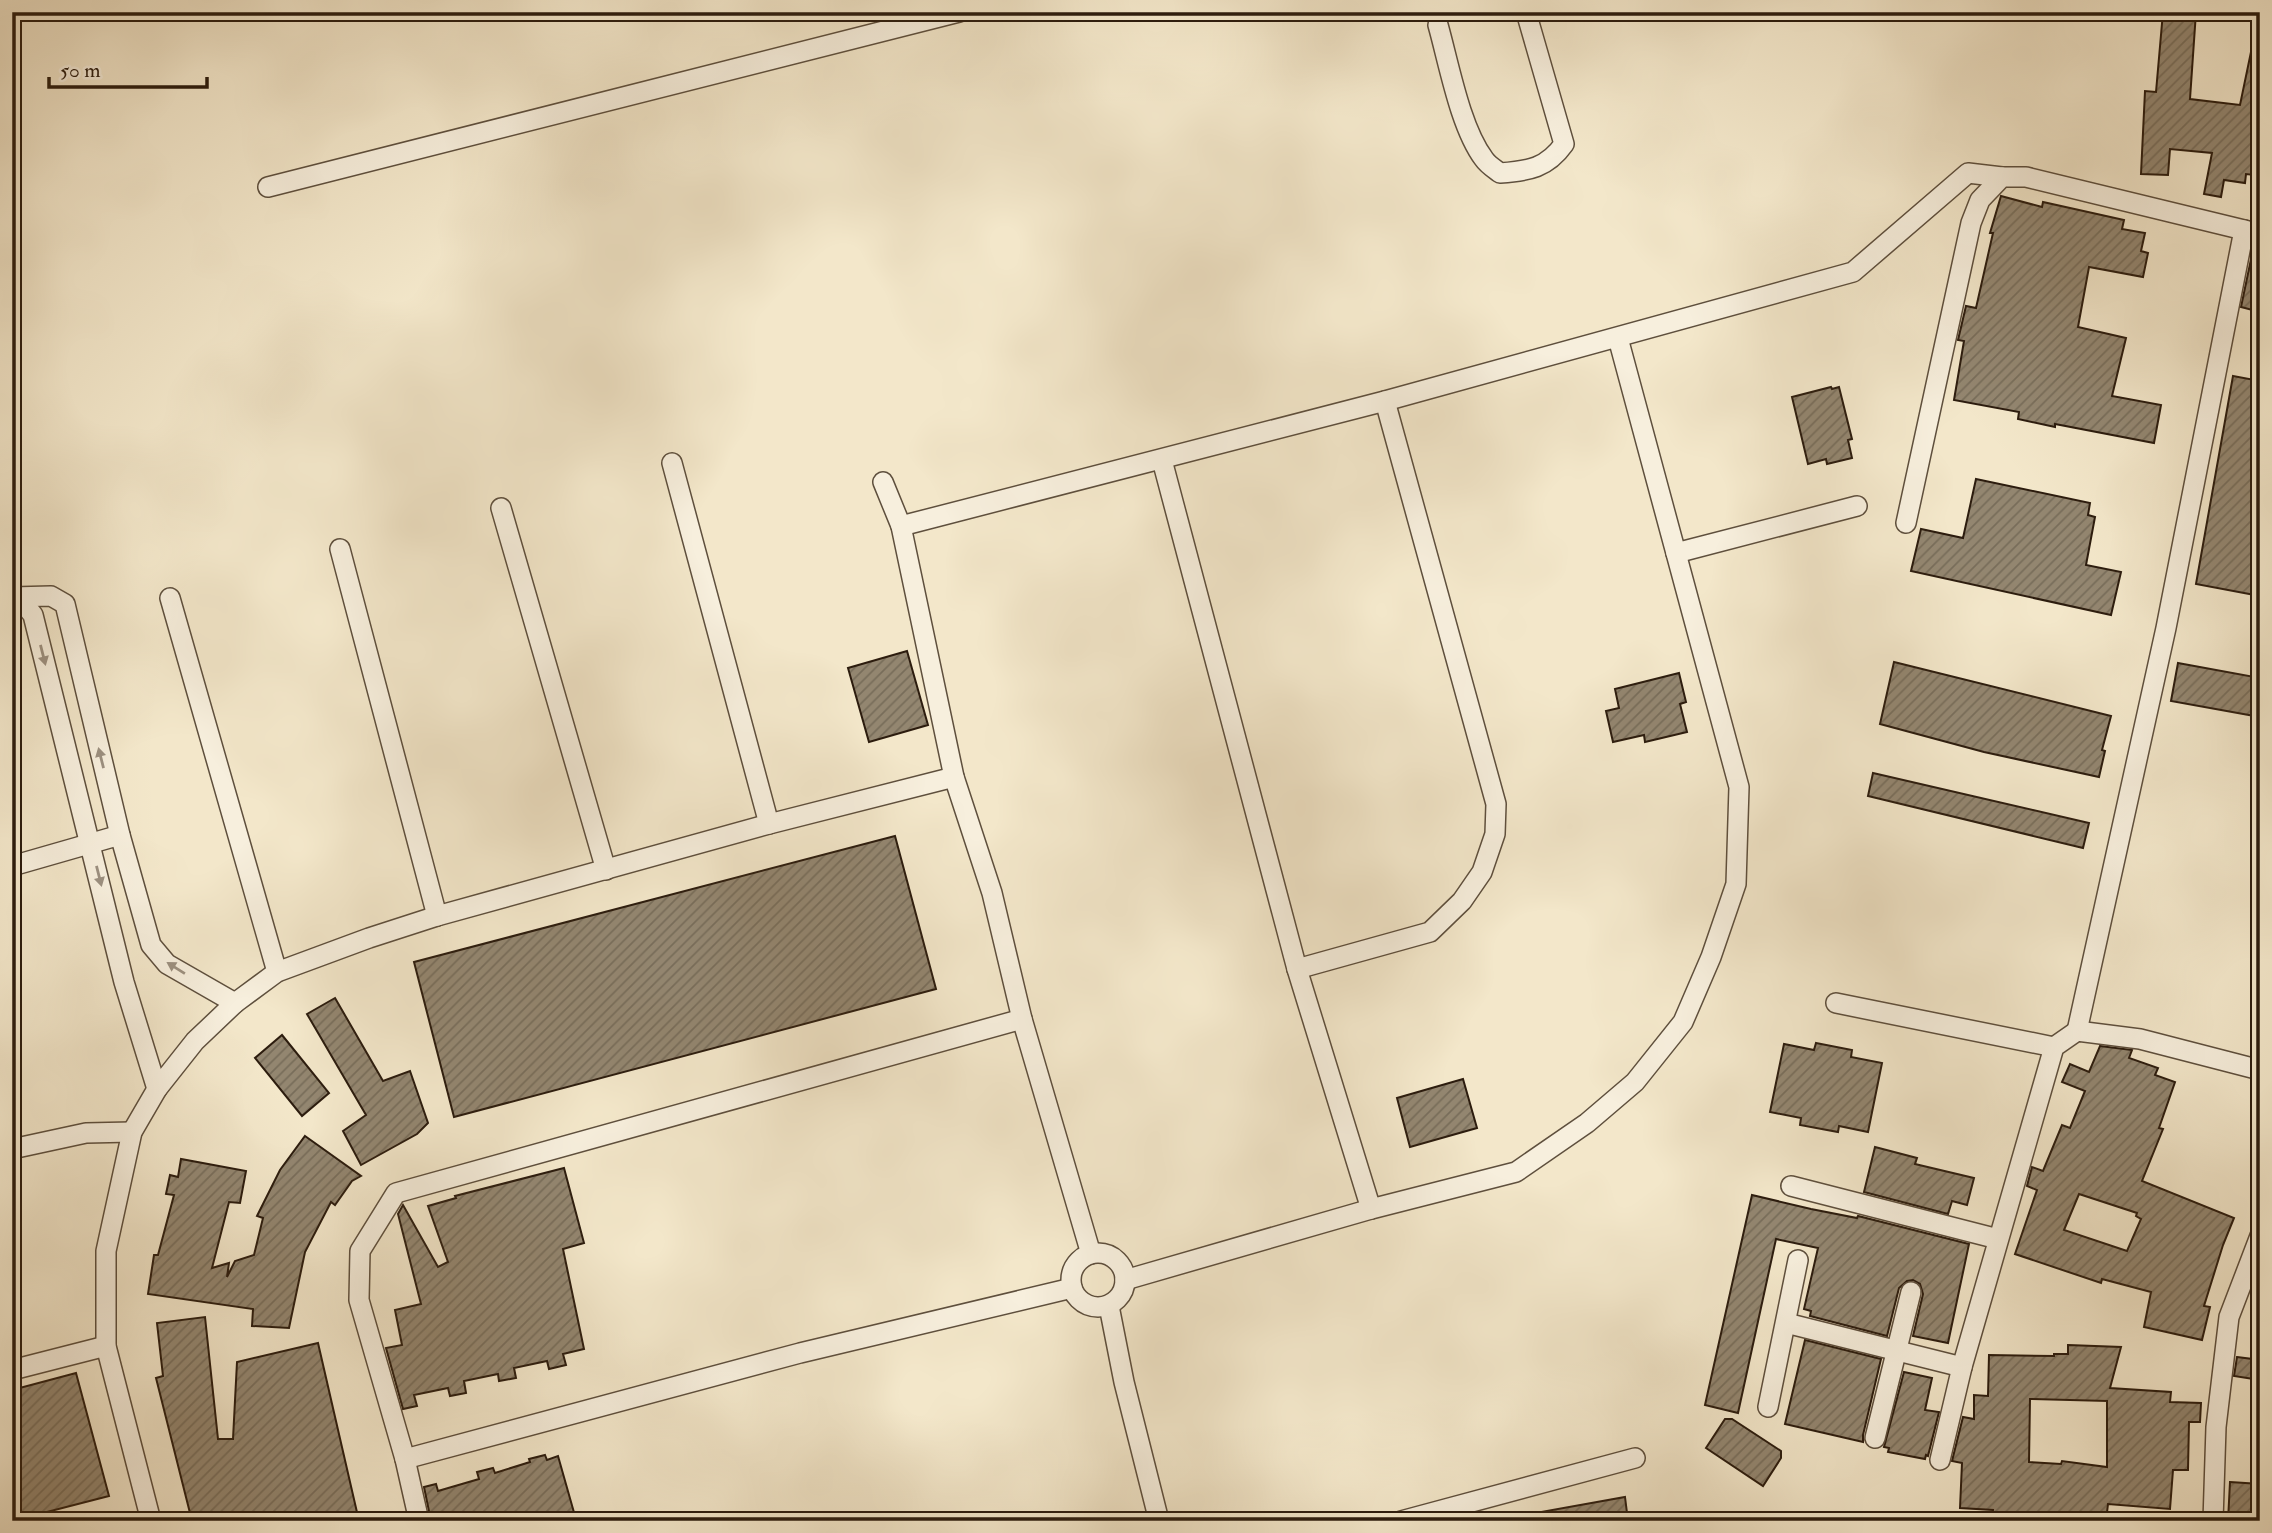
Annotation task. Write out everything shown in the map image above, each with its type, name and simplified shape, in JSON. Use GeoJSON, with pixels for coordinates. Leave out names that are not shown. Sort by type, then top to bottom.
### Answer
{"type":"FeatureCollection","features":[{"type":"Feature","properties":{"kind":"street"},"geometry":{"type":"LineString","coordinates":[[268,187],[881,22],[959,12]]}},
{"type":"Feature","properties":{"kind":"street"},"geometry":{"type":"LineString","coordinates":[[1437,25],[1465,121],[1480,153],[1485,161],[1500,173],[1525,172],[1553,160],[1564,144],[1526,12]]}},
{"type":"Feature","properties":{"kind":"street"},"geometry":{"type":"LineString","coordinates":[[901,526],[1385,401],[1853,272],[1968,173],[2026,177],[2252,232],[2077,1031]]}},
{"type":"Feature","properties":{"kind":"street"},"geometry":{"type":"LineString","coordinates":[[1906,523],[1971,223],[1980,200],[2002,177]]}},
{"type":"Feature","properties":{"kind":"street"},"geometry":{"type":"LineString","coordinates":[[1125,1280],[1371,1209],[1516,1172],[1587,1123],[1635,1082],[1683,1022],[1711,957],[1736,884],[1739,787],[1618,338]]}},
{"type":"Feature","properties":{"kind":"street"},"geometry":{"type":"LineString","coordinates":[[1297,970],[1430,932],[1462,901],[1482,872],[1495,834],[1496,804],[1385,401]]}},
{"type":"Feature","properties":{"kind":"street"},"geometry":{"type":"LineString","coordinates":[[1162,460],[1297,970],[1371,1209]]}},
{"type":"Feature","properties":{"kind":"street"},"geometry":{"type":"LineString","coordinates":[[672,463],[769,824]]}},
{"type":"Feature","properties":{"kind":"street"},"geometry":{"type":"LineString","coordinates":[[883,482],[901,526],[954,778],[992,893],[1022,1019],[1091,1254]]}},
{"type":"Feature","properties":{"kind":"street"},"geometry":{"type":"LineString","coordinates":[[1676,553],[1857,506]]}},
{"type":"Feature","properties":{"kind":"street"},"geometry":{"type":"LineString","coordinates":[[501,508],[606,870]]}},
{"type":"Feature","properties":{"kind":"street"},"geometry":{"type":"LineString","coordinates":[[340,549],[438,916]]}},
{"type":"Feature","properties":{"kind":"street"},"geometry":{"type":"LineString","coordinates":[[13,597],[51,596],[65,604],[120,835],[151,945],[167,964],[234,1003]]}},
{"type":"Feature","properties":{"kind":"street"},"geometry":{"type":"LineString","coordinates":[[13,597],[33,615],[124,982],[157,1089]]}},
{"type":"Feature","properties":{"kind":"street"},"geometry":{"type":"LineString","coordinates":[[170,598],[277,972]]}},
{"type":"Feature","properties":{"kind":"street"},"geometry":{"type":"LineString","coordinates":[[53,693],[83,684]]}},
{"type":"Feature","properties":{"kind":"street"},"geometry":{"type":"LineString","coordinates":[[151,1521],[106,1346],[106,1251],[132,1132],[157,1089],[195,1041],[234,1003],[277,972],[438,916],[769,824],[954,778]]}},
{"type":"Feature","properties":{"kind":"street"},"geometry":{"type":"LineString","coordinates":[[12,866],[120,835]]}},
{"type":"Feature","properties":{"kind":"street"},"geometry":{"type":"LineString","coordinates":[[1836,1003],[2054,1047]]}},
{"type":"Feature","properties":{"kind":"street"},"geometry":{"type":"LineString","coordinates":[[419,1521],[405,1459],[359,1300],[360,1251],[396,1193],[1022,1019]]}},
{"type":"Feature","properties":{"kind":"street"},"geometry":{"type":"LineString","coordinates":[[1940,1460],[1962,1367],[2054,1047],[2077,1031],[2140,1039],[2260,1070]]}},
{"type":"Feature","properties":{"kind":"street"},"geometry":{"type":"LineString","coordinates":[[12,1149],[86,1133],[132,1132]]}},
{"type":"Feature","properties":{"kind":"street"},"geometry":{"type":"LineString","coordinates":[[1791,1186],[1998,1239]]}},
{"type":"Feature","properties":{"kind":"street"},"geometry":{"type":"LineString","coordinates":[[2213,1521],[2216,1427],[2229,1317],[2260,1236]]}},
{"type":"Feature","properties":{"kind":"street"},"geometry":{"type":"LineString","coordinates":[[1101,1253],[1110,1256],[1124,1270],[1125,1280],[1118,1299],[1108,1306],[1098,1308],[1086,1305],[1077,1298],[1071,1277],[1074,1267],[1081,1259],[1101,1253]]}},
{"type":"Feature","properties":{"kind":"street"},"geometry":{"type":"LineString","coordinates":[[1768,1407],[1798,1260]]}},
{"type":"Feature","properties":{"kind":"street"},"geometry":{"type":"LineString","coordinates":[[405,1459],[800,1353],[1072,1288]]}},
{"type":"Feature","properties":{"kind":"street"},"geometry":{"type":"LineString","coordinates":[[1875,1438],[1911,1292]]}},
{"type":"Feature","properties":{"kind":"street"},"geometry":{"type":"LineString","coordinates":[[1108,1306],[1159,1521]]}},
{"type":"Feature","properties":{"kind":"street"},"geometry":{"type":"LineString","coordinates":[[1786,1323],[1962,1367]]}},
{"type":"Feature","properties":{"kind":"street"},"geometry":{"type":"LineString","coordinates":[[12,1370],[106,1346]]}},
{"type":"Feature","properties":{"kind":"street"},"geometry":{"type":"LineString","coordinates":[[1401,1521],[1635,1458]]}},
{"type":"Feature","properties":{"kind":"building"},"geometry":{"type":"Polygon","coordinates":[[[2163,12],[2196,12],[2190,99],[2240,105],[2252,47],[2260,48],[2260,134],[2254,175],[2246,174],[2245,183],[2224,180],[2221,197],[2204,194],[2212,153],[2170,149],[2168,175],[2141,174],[2145,91],[2156,92],[2163,12]]]}},
{"type":"Feature","properties":{"kind":"building"},"geometry":{"type":"Polygon","coordinates":[[[2001,196],[2042,207],[2043,202],[2124,220],[2122,229],[2145,233],[2141,251],[2148,253],[2143,277],[2089,267],[2078,327],[2126,338],[2112,396],[2161,405],[2154,443],[2055,424],[2055,427],[2018,419],[2019,412],[1954,400],[1964,341],[1958,340],[1966,306],[1976,308],[1993,233],[1990,233],[2001,196]]]}},
{"type":"Feature","properties":{"kind":"building"},"geometry":{"type":"Polygon","coordinates":[[[2254,245],[2260,246],[2260,312],[2241,307],[2254,245]]]}},
{"type":"Feature","properties":{"kind":"building"},"geometry":{"type":"Polygon","coordinates":[[[2233,376],[2260,381],[2260,596],[2196,584],[2233,376]]]}},
{"type":"Feature","properties":{"kind":"building"},"geometry":{"type":"Polygon","coordinates":[[[1839,387],[1852,439],[1848,440],[1852,458],[1827,464],[1826,459],[1808,464],[1792,397],[1839,387]]]}},
{"type":"Feature","properties":{"kind":"building"},"geometry":{"type":"Polygon","coordinates":[[[1976,479],[2090,503],[2088,515],[2095,517],[2086,565],[2121,572],[2111,615],[1911,571],[1921,529],[1963,538],[1976,479]]]}},
{"type":"Feature","properties":{"kind":"building"},"geometry":{"type":"Polygon","coordinates":[[[907,651],[928,725],[869,742],[848,668],[907,651]]]}},
{"type":"Feature","properties":{"kind":"building"},"geometry":{"type":"Polygon","coordinates":[[[1894,662],[2111,716],[2102,750],[2105,751],[2099,777],[1984,752],[1880,724],[1894,662]]]}},
{"type":"Feature","properties":{"kind":"building"},"geometry":{"type":"Polygon","coordinates":[[[2178,663],[2260,678],[2260,717],[2171,701],[2178,663]]]}},
{"type":"Feature","properties":{"kind":"building"},"geometry":{"type":"Polygon","coordinates":[[[1679,673],[1686,702],[1680,704],[1687,732],[1645,742],[1644,735],[1613,742],[1606,711],[1619,708],[1615,689],[1679,673]]]}},
{"type":"Feature","properties":{"kind":"building"},"geometry":{"type":"Polygon","coordinates":[[[1873,773],[2089,823],[2083,848],[1868,796],[1873,773]]]}},
{"type":"Feature","properties":{"kind":"building"},"geometry":{"type":"Polygon","coordinates":[[[895,836],[936,989],[454,1117],[414,962],[895,836]]]}},
{"type":"Feature","properties":{"kind":"building"},"geometry":{"type":"Polygon","coordinates":[[[335,998],[383,1081],[410,1071],[428,1123],[417,1134],[361,1165],[343,1131],[366,1115],[307,1014],[335,998]]]}},
{"type":"Feature","properties":{"kind":"building"},"geometry":{"type":"Polygon","coordinates":[[[282,1035],[329,1093],[302,1116],[255,1058],[282,1035]]]}},
{"type":"Feature","properties":{"kind":"building"},"geometry":{"type":"Polygon","coordinates":[[[1816,1043],[1852,1050],[1851,1057],[1882,1063],[1868,1132],[1839,1126],[1838,1132],[1800,1125],[1801,1118],[1770,1112],[1784,1044],[1814,1050],[1816,1043]]]}},
{"type":"Feature","properties":{"kind":"building"},"geometry":{"type":"Polygon","coordinates":[[[2100,1046],[2132,1050],[2129,1058],[2158,1068],[2155,1075],[2175,1082],[2159,1128],[2163,1129],[2142,1181],[2234,1218],[2204,1306],[2210,1307],[2202,1340],[2144,1327],[2151,1292],[2102,1279],[2101,1283],[2015,1254],[2037,1190],[2027,1186],[2032,1167],[2043,1171],[2062,1125],[2070,1128],[2085,1091],[2062,1082],[2070,1064],[2089,1072],[2100,1046]],[[2079,1194],[2064,1230],[2127,1251],[2141,1219],[2136,1216],[2137,1213],[2079,1194]]]}},
{"type":"Feature","properties":{"kind":"building"},"geometry":{"type":"Polygon","coordinates":[[[1463,1079],[1477,1128],[1410,1147],[1397,1098],[1463,1079]]]}},
{"type":"Feature","properties":{"kind":"building"},"geometry":{"type":"Polygon","coordinates":[[[305,1136],[361,1176],[352,1181],[335,1205],[331,1202],[305,1252],[289,1328],[252,1326],[253,1309],[148,1294],[154,1255],[158,1255],[174,1195],[166,1194],[170,1175],[178,1177],[181,1159],[246,1171],[240,1203],[229,1202],[212,1268],[229,1263],[227,1277],[235,1261],[254,1255],[263,1218],[257,1216],[280,1170],[305,1136]]]}},
{"type":"Feature","properties":{"kind":"building"},"geometry":{"type":"Polygon","coordinates":[[[1875,1147],[1917,1158],[1915,1164],[1974,1178],[1967,1205],[1952,1201],[1948,1214],[1864,1192],[1875,1147]]]}},
{"type":"Feature","properties":{"kind":"building"},"geometry":{"type":"Polygon","coordinates":[[[564,1168],[584,1243],[563,1249],[584,1349],[563,1354],[566,1365],[549,1369],[547,1361],[514,1368],[516,1378],[499,1381],[498,1374],[464,1381],[466,1393],[450,1396],[448,1388],[414,1395],[417,1406],[403,1409],[386,1348],[402,1345],[395,1310],[421,1304],[398,1214],[403,1205],[438,1267],[448,1262],[428,1206],[456,1198],[455,1196],[564,1168]]]}},
{"type":"Feature","properties":{"kind":"building"},"geometry":{"type":"Polygon","coordinates":[[[1752,1195],[1811,1209],[1857,1218],[1858,1216],[1969,1244],[1948,1343],[1913,1336],[1923,1294],[1920,1284],[1913,1280],[1907,1281],[1899,1288],[1887,1336],[1810,1316],[1811,1311],[1804,1309],[1818,1248],[1776,1239],[1738,1413],[1705,1405],[1752,1195]]]}},
{"type":"Feature","properties":{"kind":"building"},"geometry":{"type":"Polygon","coordinates":[[[205,1317],[218,1439],[233,1439],[237,1362],[318,1343],[359,1521],[192,1521],[156,1378],[163,1376],[157,1323],[205,1317]]]}},
{"type":"Feature","properties":{"kind":"building"},"geometry":{"type":"Polygon","coordinates":[[[1805,1340],[1881,1359],[1863,1442],[1785,1424],[1805,1340]]]}},
{"type":"Feature","properties":{"kind":"building"},"geometry":{"type":"Polygon","coordinates":[[[2068,1345],[2121,1347],[2110,1388],[2171,1392],[2170,1402],[2201,1403],[2200,1422],[2189,1422],[2188,1470],[2173,1470],[2170,1509],[2108,1504],[2106,1521],[1992,1521],[1993,1510],[1960,1508],[1962,1463],[1952,1461],[1963,1417],[1974,1419],[1974,1395],[1988,1396],[1989,1355],[2068,1354],[2068,1345]],[[2030,1399],[2029,1462],[2061,1464],[2062,1461],[2107,1467],[2107,1401],[2030,1399]]]}},
{"type":"Feature","properties":{"kind":"building"},"geometry":{"type":"Polygon","coordinates":[[[2237,1357],[2260,1360],[2260,1380],[2234,1376],[2237,1357]]]}},
{"type":"Feature","properties":{"kind":"building"},"geometry":{"type":"Polygon","coordinates":[[[1904,1372],[1932,1378],[1925,1410],[1939,1412],[1925,1459],[1888,1452],[1889,1448],[1884,1447],[1904,1372]]]}},
{"type":"Feature","properties":{"kind":"building"},"geometry":{"type":"Polygon","coordinates":[[[76,1373],[109,1496],[12,1521],[12,1390],[76,1373]]]}},
{"type":"Feature","properties":{"kind":"building"},"geometry":{"type":"Polygon","coordinates":[[[1725,1419],[1732,1419],[1781,1451],[1781,1458],[1763,1486],[1706,1448],[1725,1419]]]}},
{"type":"Feature","properties":{"kind":"building"},"geometry":{"type":"Polygon","coordinates":[[[545,1455],[547,1460],[558,1456],[575,1516],[556,1521],[431,1521],[424,1487],[436,1484],[438,1491],[479,1479],[477,1472],[493,1468],[495,1473],[545,1455]]]}},
{"type":"Feature","properties":{"kind":"building"},"geometry":{"type":"Polygon","coordinates":[[[2230,1482],[2260,1484],[2260,1521],[2228,1521],[2230,1482]]]}},
{"type":"Feature","properties":{"kind":"building"},"geometry":{"type":"Polygon","coordinates":[[[1625,1497],[1628,1521],[1542,1521],[1541,1512],[1625,1497]]]}}]}
